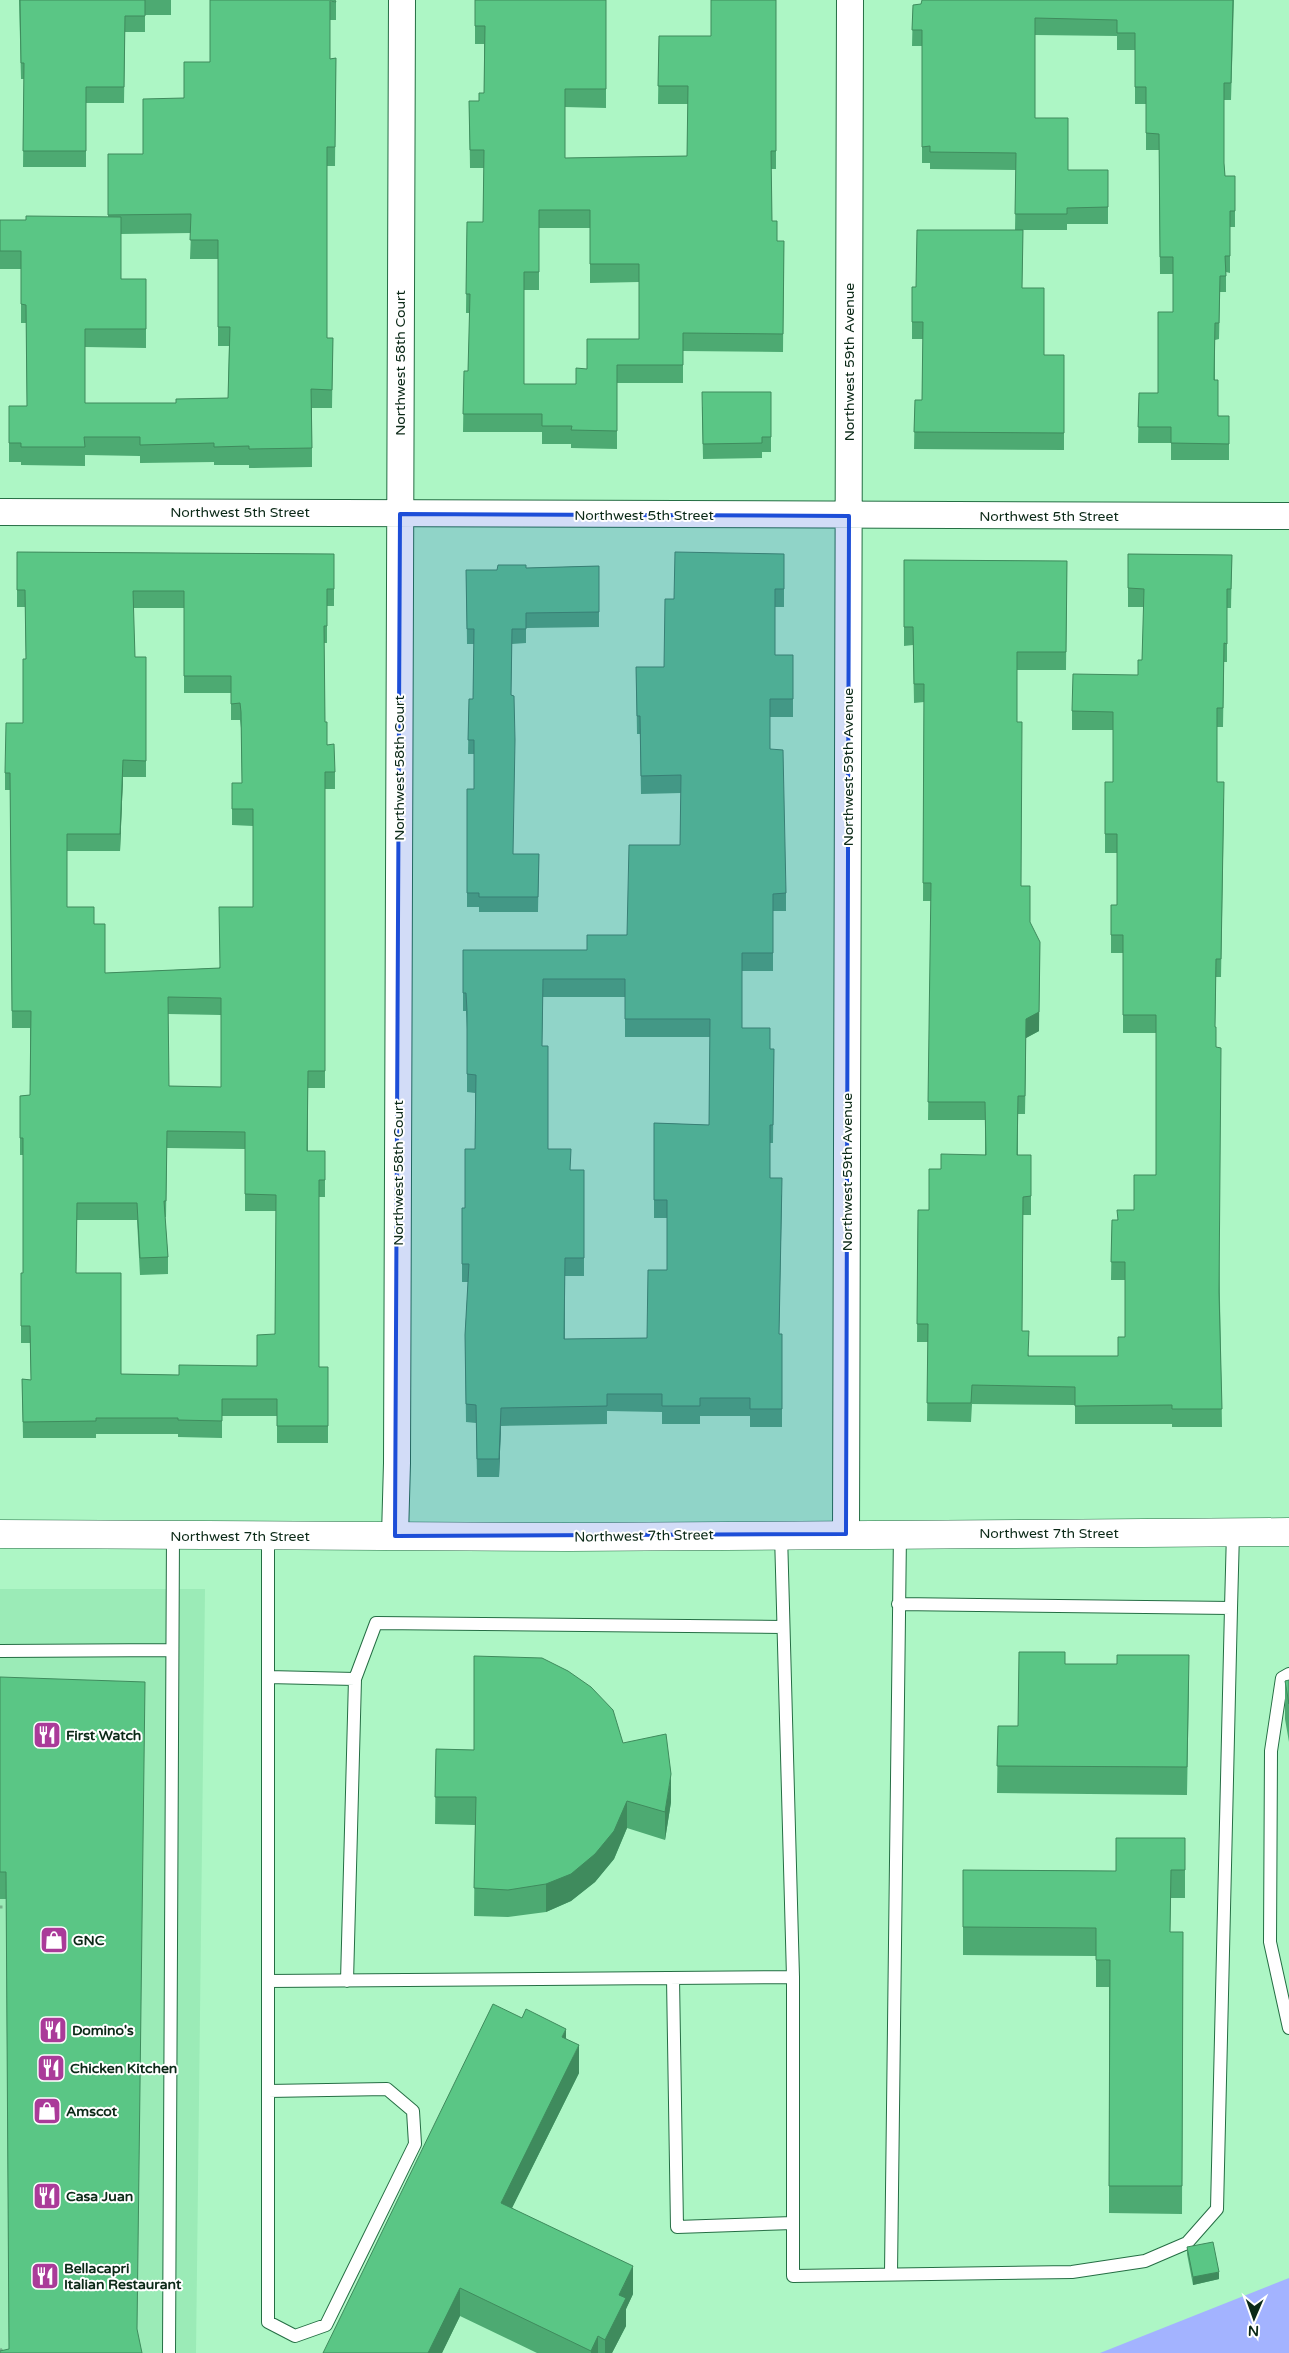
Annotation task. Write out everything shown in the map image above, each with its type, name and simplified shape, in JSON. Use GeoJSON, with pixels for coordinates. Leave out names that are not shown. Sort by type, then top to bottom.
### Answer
{"type":"FeatureCollection","features":[{"type":"Feature","properties":{"kind":"main road","name":"Northwest 7th Street"},"geometry":{"type":"LineString","coordinates":[[0,1534],[569,1538],[782,1534],[1289,1532]]}},
{"type":"Feature","properties":{"kind":"street","name":"Northwest 58th Court"},"geometry":{"type":"LineString","coordinates":[[395,1536],[397,1446],[402,0]]}},
{"type":"Feature","properties":{"kind":"street","name":"Northwest 59th Avenue"},"geometry":{"type":"LineString","coordinates":[[846,1534],[850,0]]}},
{"type":"Feature","properties":{"kind":"street","name":"Northwest 5th Street"},"geometry":{"type":"LineString","coordinates":[[0,512],[1289,516]]}},
{"type":"Feature","properties":{"kind":"lane"},"geometry":{"type":"LineString","coordinates":[[782,1534],[793,1977],[793,2276],[891,2273],[1072,2272],[1145,2261],[1187,2243],[1217,2209],[1233,1532]]}},
{"type":"Feature","properties":{"kind":"lane"},"geometry":{"type":"LineString","coordinates":[[891,2273],[900,1534]]}},
{"type":"Feature","properties":{"kind":"lane"},"geometry":{"type":"LineString","coordinates":[[169,2353],[174,1535]]}},
{"type":"Feature","properties":{"kind":"lane"},"geometry":{"type":"LineString","coordinates":[[268,1536],[268,1677],[268,1981],[268,2091],[268,2322],[295,2336],[326,2325],[415,2144],[413,2111],[387,2089],[268,2091]]}},
{"type":"Feature","properties":{"kind":"lane"},"geometry":{"type":"LineString","coordinates":[[898,1604],[1231,1608]]}},
{"type":"Feature","properties":{"kind":"lane"},"geometry":{"type":"LineString","coordinates":[[348,1981],[354,1679],[376,1623],[783,1626]]}},
{"type":"Feature","properties":{"kind":"lane"},"geometry":{"type":"LineString","coordinates":[[0,1651],[172,1650]]}},
{"type":"Feature","properties":{"kind":"lane"},"geometry":{"type":"LineString","coordinates":[[1289,1674],[1282,1678],[1271,1751],[1270,1942],[1289,2028]]}},
{"type":"Feature","properties":{"kind":"lane"},"geometry":{"type":"LineString","coordinates":[[268,1677],[354,1679]]}},
{"type":"Feature","properties":{"kind":"lane"},"geometry":{"type":"LineString","coordinates":[[268,1981],[793,1977]]}},
{"type":"Feature","properties":{"kind":"lane"},"geometry":{"type":"LineString","coordinates":[[673,1978],[677,2226],[793,2223]]}},
{"type":"Feature","properties":{"kind":"path"},"geometry":{"type":"LineString","coordinates":[[0,1907],[13,1907]]}},
{"type":"Feature","properties":{"kind":"path"},"geometry":{"type":"LineString","coordinates":[[0,2349],[5,2353]]}},
{"type":"Feature","properties":{"kind":"highlighted area"},"geometry":{"type":"Polygon","coordinates":[[[400,514],[849,516],[846,1534],[395,1536],[400,514]]]}},
{"type":"Feature","properties":{"kind":"shaded area"},"geometry":{"type":"Polygon","coordinates":[[[0,1589],[205,1589],[196,2353],[0,2353],[0,1589]]]}},
{"type":"Feature","properties":{"kind":"water"},"geometry":{"type":"Polygon","coordinates":[[[1289,2278],[1289,2353],[1100,2353],[1289,2278]]]}},
{"type":"Feature","properties":{"kind":"building"},"geometry":{"type":"Polygon","coordinates":[[[20,0],[145,0],[145,16],[125,16],[124,87],[86,87],[86,151],[23,151],[24,63],[21,63],[20,0]]]}},
{"type":"Feature","properties":{"kind":"building"},"geometry":{"type":"Polygon","coordinates":[[[210,0],[335,0],[336,2],[330,1],[330,59],[336,58],[335,147],[327,147],[327,338],[333,338],[332,390],[311,389],[312,448],[249,449],[249,446],[214,447],[214,443],[140,445],[140,437],[84,437],[85,447],[21,447],[21,443],[9,443],[9,406],[27,406],[26,305],[21,304],[21,251],[0,251],[0,220],[26,220],[26,216],[121,217],[121,279],[146,279],[146,329],[85,329],[85,403],[176,403],[176,399],[228,398],[230,327],[218,327],[218,240],[190,240],[191,214],[108,215],[108,154],[143,154],[143,99],[184,98],[184,62],[210,62],[210,0]]]}},
{"type":"Feature","properties":{"kind":"building"},"geometry":{"type":"Polygon","coordinates":[[[475,0],[606,0],[606,89],[565,89],[565,158],[687,156],[688,86],[658,86],[659,36],[711,36],[711,0],[776,0],[776,151],[771,151],[772,221],[777,221],[777,241],[784,241],[783,334],[683,333],[683,365],[617,365],[617,431],[571,430],[572,426],[542,426],[542,414],[463,414],[464,371],[468,371],[470,294],[466,294],[467,222],[483,222],[484,150],[470,150],[469,101],[479,101],[479,93],[484,93],[485,26],[475,26],[475,0]],[[539,210],[539,272],[524,272],[524,384],[576,384],[576,368],[587,369],[587,339],[639,339],[639,264],[590,264],[590,210],[539,210]]]}},
{"type":"Feature","properties":{"kind":"building"},"geometry":{"type":"Polygon","coordinates":[[[922,0],[1233,0],[1231,83],[1224,83],[1224,163],[1225,176],[1235,176],[1235,211],[1230,211],[1230,256],[1225,256],[1226,276],[1220,276],[1219,323],[1215,323],[1214,380],[1218,380],[1218,416],[1229,416],[1229,444],[1171,443],[1171,427],[1138,427],[1139,393],[1158,393],[1158,312],[1173,312],[1173,257],[1160,257],[1159,134],[1146,133],[1146,87],[1135,87],[1135,33],[1117,33],[1117,20],[1035,18],[1035,118],[1068,118],[1068,170],[1108,170],[1108,207],[1067,208],[1067,214],[1015,214],[1016,153],[930,152],[930,146],[922,147],[922,30],[912,30],[913,5],[921,4],[922,0]]]}},
{"type":"Feature","properties":{"kind":"building"},"geometry":{"type":"Polygon","coordinates":[[[917,230],[1023,230],[1022,288],[1044,288],[1044,355],[1064,355],[1064,433],[914,432],[915,400],[922,400],[923,322],[912,322],[912,287],[916,287],[917,230]]]}},
{"type":"Feature","properties":{"kind":"building"},"geometry":{"type":"Polygon","coordinates":[[[702,392],[771,392],[771,437],[762,437],[762,443],[703,444],[702,392]]]}},
{"type":"Feature","properties":{"kind":"building"},"geometry":{"type":"Polygon","coordinates":[[[17,552],[334,554],[334,589],[327,589],[327,626],[324,626],[325,722],[327,722],[327,745],[334,744],[335,772],[325,772],[325,1071],[308,1071],[307,1151],[325,1151],[325,1180],[319,1180],[319,1367],[328,1367],[328,1426],[277,1426],[277,1399],[222,1399],[222,1421],[178,1420],[178,1418],[96,1418],[96,1421],[23,1422],[22,1379],[31,1380],[30,1326],[21,1326],[23,1138],[20,1138],[20,1096],[30,1095],[31,1011],[12,1011],[10,773],[5,773],[6,723],[23,723],[23,659],[26,659],[25,590],[17,590],[17,552]],[[133,591],[135,657],[146,657],[146,761],[123,760],[120,834],[67,834],[67,907],[94,907],[94,924],[105,924],[105,973],[220,968],[219,907],[253,907],[253,809],[232,809],[232,783],[242,783],[240,703],[231,704],[231,676],[184,676],[184,591],[133,591]],[[168,997],[169,1086],[221,1087],[221,998],[168,997]],[[167,1131],[166,1201],[164,1201],[168,1257],[140,1258],[137,1203],[77,1203],[76,1273],[121,1273],[121,1374],[179,1375],[179,1365],[257,1366],[257,1335],[275,1334],[276,1195],[245,1194],[245,1132],[167,1131]]]}},
{"type":"Feature","properties":{"kind":"building"},"geometry":{"type":"Polygon","coordinates":[[[675,552],[784,554],[784,589],[775,589],[775,655],[793,655],[793,699],[770,699],[770,749],[783,750],[786,893],[773,894],[773,953],[742,953],[742,1028],[770,1028],[770,1049],[774,1049],[773,1125],[770,1125],[770,1178],[782,1178],[779,1334],[782,1334],[782,1409],[750,1409],[750,1398],[700,1398],[700,1406],[662,1406],[662,1394],[607,1394],[607,1406],[501,1408],[499,1459],[477,1459],[476,1405],[466,1404],[465,1335],[469,1264],[462,1264],[462,1208],[465,1208],[465,1149],[475,1149],[476,1075],[467,1074],[467,1011],[466,993],[463,993],[463,950],[587,950],[587,935],[627,935],[629,845],[680,845],[681,775],[641,776],[640,716],[637,716],[636,667],[664,667],[665,599],[674,599],[675,552]],[[543,979],[542,1046],[548,1046],[548,1149],[571,1149],[570,1170],[584,1170],[584,1258],[565,1258],[564,1339],[647,1338],[648,1270],[667,1270],[667,1200],[654,1200],[654,1123],[709,1125],[710,1019],[625,1019],[625,979],[543,979]]]}},
{"type":"Feature","properties":{"kind":"building"},"geometry":{"type":"Polygon","coordinates":[[[1128,554],[1232,555],[1231,589],[1227,589],[1227,644],[1224,643],[1223,708],[1217,708],[1217,782],[1224,782],[1221,959],[1216,959],[1215,1027],[1216,1047],[1221,1048],[1219,1292],[1222,1409],[1172,1409],[1172,1405],[1075,1406],[1075,1387],[972,1385],[971,1403],[927,1403],[928,1324],[917,1324],[918,1210],[929,1210],[929,1169],[941,1169],[941,1154],[986,1155],[985,1102],[928,1102],[931,883],[923,883],[924,684],[914,684],[913,627],[904,627],[904,560],[1067,561],[1066,652],[1017,652],[1017,722],[1022,722],[1021,886],[1030,886],[1030,922],[1040,942],[1039,1012],[1026,1019],[1025,1096],[1018,1096],[1017,1155],[1031,1155],[1031,1196],[1023,1197],[1022,1331],[1029,1331],[1028,1356],[1118,1356],[1118,1337],[1125,1337],[1125,1262],[1111,1262],[1112,1220],[1118,1220],[1117,1210],[1134,1210],[1134,1175],[1156,1175],[1156,1015],[1123,1015],[1123,935],[1111,935],[1111,905],[1117,905],[1117,834],[1105,834],[1105,782],[1113,782],[1113,712],[1072,711],[1073,674],[1138,675],[1138,660],[1142,660],[1144,589],[1128,588],[1128,554]]]}},
{"type":"Feature","properties":{"kind":"building"},"geometry":{"type":"Polygon","coordinates":[[[498,565],[526,565],[526,568],[599,566],[599,612],[526,613],[526,629],[512,629],[511,695],[514,696],[515,740],[513,854],[539,854],[538,897],[479,897],[479,893],[467,893],[467,789],[474,789],[474,740],[468,740],[469,699],[473,699],[474,629],[467,629],[466,570],[497,570],[498,565]]]}},
{"type":"Feature","properties":{"kind":"building"},"geometry":{"type":"Polygon","coordinates":[[[1019,1652],[1065,1652],[1065,1664],[1117,1664],[1117,1655],[1189,1655],[1187,1767],[997,1766],[998,1726],[1018,1726],[1019,1652]]]}},
{"type":"Feature","properties":{"kind":"building"},"geometry":{"type":"Polygon","coordinates":[[[474,1656],[542,1658],[568,1671],[591,1687],[613,1710],[623,1743],[666,1734],[671,1774],[665,1812],[627,1801],[614,1831],[595,1854],[571,1874],[546,1884],[508,1890],[474,1888],[476,1797],[435,1797],[436,1749],[474,1750],[474,1656]]]}},
{"type":"Feature","properties":{"kind":"building"},"geometry":{"type":"Polygon","coordinates":[[[0,1677],[145,1682],[137,2329],[142,2353],[0,2353],[0,2351],[9,2349],[6,1872],[0,1872],[0,1677]]]}},
{"type":"Feature","properties":{"kind":"building"},"geometry":{"type":"Polygon","coordinates":[[[1289,1680],[1289,1704],[1285,1681],[1289,1680]]]}},
{"type":"Feature","properties":{"kind":"building"},"geometry":{"type":"Polygon","coordinates":[[[1116,1838],[1185,1838],[1185,1870],[1171,1870],[1170,1932],[1183,1932],[1182,2186],[1109,2186],[1110,1960],[1096,1960],[1096,1928],[963,1927],[963,1870],[1116,1871],[1116,1838]]]}},
{"type":"Feature","properties":{"kind":"building"},"geometry":{"type":"Polygon","coordinates":[[[493,2004],[522,2018],[526,2009],[566,2029],[562,2037],[579,2045],[501,2203],[633,2266],[619,2295],[626,2298],[605,2340],[598,2336],[591,2351],[460,2288],[428,2353],[323,2353],[493,2004]]]}},
{"type":"Feature","properties":{"kind":"building"},"geometry":{"type":"Polygon","coordinates":[[[1213,2242],[1219,2272],[1193,2277],[1187,2247],[1213,2242]]]}},
{"type":"Feature","properties":{"kind":"place","name":"First Watch"},"geometry":{"type":"Point","coordinates":[47,1735]}},
{"type":"Feature","properties":{"kind":"place","name":"GNC"},"geometry":{"type":"Point","coordinates":[54,1940]}},
{"type":"Feature","properties":{"kind":"place","name":"Domino's"},"geometry":{"type":"Point","coordinates":[53,2030]}},
{"type":"Feature","properties":{"kind":"place","name":"Chicken Kitchen"},"geometry":{"type":"Point","coordinates":[51,2068]}},
{"type":"Feature","properties":{"kind":"place","name":"Amscot"},"geometry":{"type":"Point","coordinates":[47,2111]}},
{"type":"Feature","properties":{"kind":"place","name":"Casa Juan"},"geometry":{"type":"Point","coordinates":[47,2196]}},
{"type":"Feature","properties":{"kind":"place","name":"Bellacapri Italian Restaurant"},"geometry":{"type":"Point","coordinates":[45,2276]}}]}
